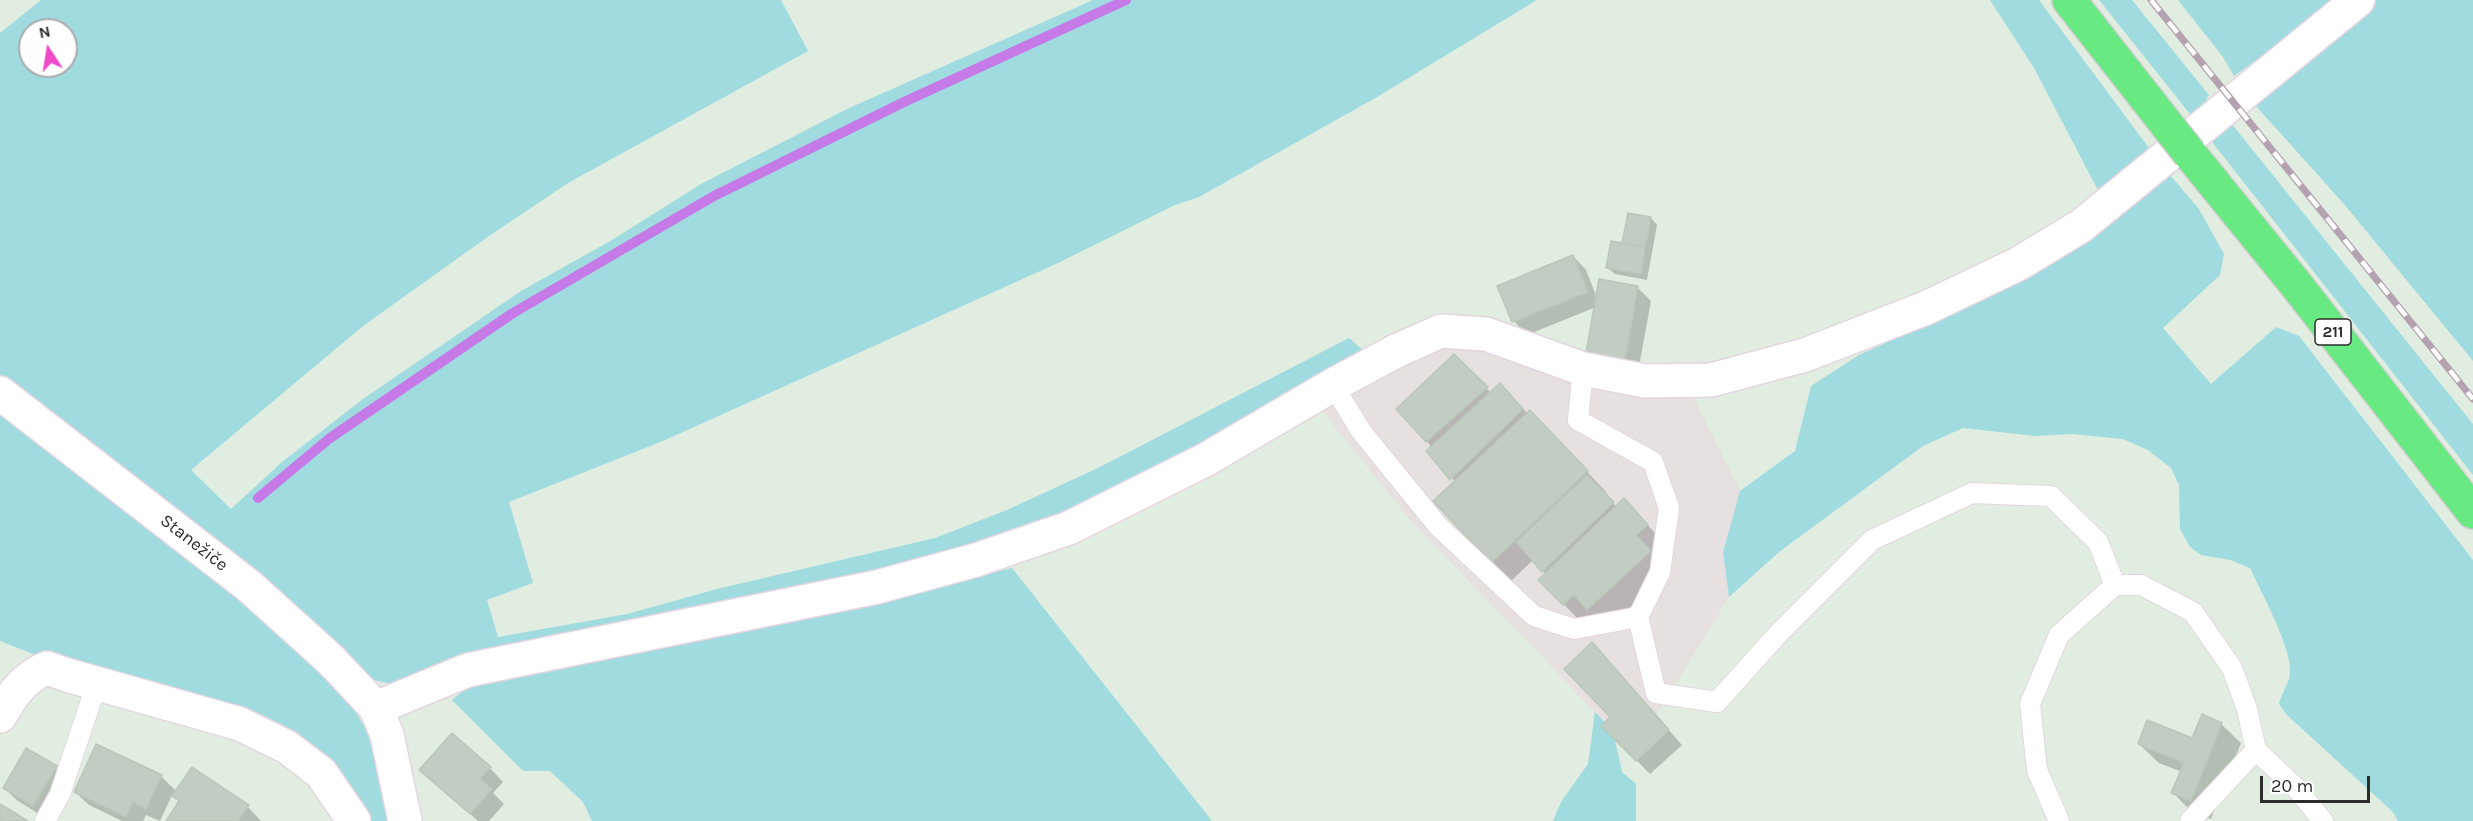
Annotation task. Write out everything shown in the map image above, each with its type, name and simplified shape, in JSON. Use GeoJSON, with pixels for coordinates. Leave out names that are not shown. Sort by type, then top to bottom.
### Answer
{"type":"FeatureCollection","features":[{"type":"Feature","properties":{"kind":"main road","name":"211"},"geometry":{"type":"LineString","coordinates":[[2069,0],[2298,287],[2473,512]]}},
{"type":"Feature","properties":{"kind":"street"},"geometry":{"type":"LineString","coordinates":[[376,708],[468,670],[877,587],[976,560],[1069,528],[1205,460],[1333,385],[1396,351],[1441,331],[1486,334],[1583,369],[1646,381],[1711,380],[1805,355],[1926,308],[2018,264],[2081,226],[2358,0]]}},
{"type":"Feature","properties":{"kind":"street","name":"Stanežiče"},"geometry":{"type":"LineString","coordinates":[[0,393],[249,586],[332,660],[376,708],[387,735],[405,821]]}},
{"type":"Feature","properties":{"kind":"street"},"geometry":{"type":"LineString","coordinates":[[0,716],[10,698],[31,674],[47,668],[240,724],[287,747],[321,773],[354,821]]}},
{"type":"Feature","properties":{"kind":"lane"},"geometry":{"type":"LineString","coordinates":[[1583,369],[1578,420],[1653,462],[1669,508],[1660,572],[1638,617],[1656,693],[1717,702],[1778,634],[1872,540],[1972,493],[2051,495],[2098,543],[2115,585]]}},
{"type":"Feature","properties":{"kind":"lane"},"geometry":{"type":"LineString","coordinates":[[1333,385],[1360,430],[1438,526],[1534,616],[1574,629],[1638,617]]}},
{"type":"Feature","properties":{"kind":"lane"},"geometry":{"type":"LineString","coordinates":[[2059,821],[2037,770],[2030,704],[2059,635],[2115,585],[2141,585],[2193,612],[2232,668],[2247,709],[2256,750],[2297,789],[2323,821]]}},
{"type":"Feature","properties":{"kind":"lane"},"geometry":{"type":"LineString","coordinates":[[45,821],[60,794],[98,684]]}},
{"type":"Feature","properties":{"kind":"lane"},"geometry":{"type":"LineString","coordinates":[[2190,821],[2256,750]]}},
{"type":"Feature","properties":{"kind":"shaded area"},"geometry":{"type":"Polygon","coordinates":[[[41,0],[781,0],[808,51],[568,183],[363,326],[191,470],[231,509],[282,462],[363,399],[521,291],[612,240],[701,184],[847,109],[1093,0],[1537,0],[1377,97],[1199,197],[1175,205],[1058,263],[663,441],[509,502],[533,583],[487,600],[498,637],[627,614],[717,589],[935,538],[1007,510],[1100,467],[1349,338],[1365,352],[1303,389],[1116,490],[1049,523],[971,550],[391,684],[370,679],[0,380],[0,33],[18,19],[18,78],[78,78],[78,18],[19,18],[41,0]]]}},
{"type":"Feature","properties":{"kind":"shaded area"},"geometry":{"type":"Polygon","coordinates":[[[1990,0],[2039,0],[2149,148],[2101,196],[2034,68],[1990,0]]]}},
{"type":"Feature","properties":{"kind":"shaded area"},"geometry":{"type":"Polygon","coordinates":[[[2099,0],[2132,0],[2209,95],[2207,101],[2190,114],[2099,0]]]}},
{"type":"Feature","properties":{"kind":"shaded area"},"geometry":{"type":"Polygon","coordinates":[[[2178,0],[2334,0],[2290,36],[2234,76],[2223,57],[2178,0]]]}},
{"type":"Feature","properties":{"kind":"shaded area"},"geometry":{"type":"Polygon","coordinates":[[[2376,0],[2473,0],[2473,361],[2344,204],[2255,105],[2319,53],[2376,0]]]}},
{"type":"Feature","properties":{"kind":"shaded area"},"geometry":{"type":"Polygon","coordinates":[[[2231,123],[2473,424],[2473,475],[2209,138],[2231,123]]]}},
{"type":"Feature","properties":{"kind":"shaded area"},"geometry":{"type":"Polygon","coordinates":[[[2169,174],[2199,209],[2224,254],[2220,275],[2163,328],[2211,384],[2276,327],[2299,336],[2473,560],[2473,821],[2398,821],[2393,812],[2287,715],[2279,704],[2290,677],[2286,649],[2250,568],[2230,560],[2201,555],[2190,547],[2180,529],[2179,485],[2171,468],[2148,450],[2123,439],[2072,434],[2035,436],[1963,428],[1923,446],[1779,552],[1729,597],[1723,552],[1740,491],[1795,451],[1811,386],[1859,355],[1914,330],[2169,174]]]}},
{"type":"Feature","properties":{"kind":"shaded area"},"geometry":{"type":"Polygon","coordinates":[[[1446,347],[1494,350],[1631,390],[1693,397],[1740,491],[1723,552],[1729,597],[1647,731],[1613,731],[1411,521],[1322,411],[1375,378],[1446,347]]]}},
{"type":"Feature","properties":{"kind":"shaded area"},"geometry":{"type":"Polygon","coordinates":[[[0,410],[178,548],[287,637],[350,702],[367,731],[391,821],[365,821],[330,770],[0,641],[0,410]]]}},
{"type":"Feature","properties":{"kind":"shaded area"},"geometry":{"type":"Polygon","coordinates":[[[1012,568],[1212,821],[592,821],[583,802],[550,771],[523,771],[452,700],[470,685],[805,617],[1012,568]]]}},
{"type":"Feature","properties":{"kind":"shaded area"},"geometry":{"type":"Polygon","coordinates":[[[1595,712],[1613,731],[1622,772],[1636,784],[1636,821],[1553,821],[1561,802],[1588,764],[1595,712]]]}},
{"type":"Feature","properties":{"kind":"building"},"geometry":{"type":"Polygon","coordinates":[[[1628,213],[1651,217],[1645,247],[1622,243],[1628,213]]]}},
{"type":"Feature","properties":{"kind":"building"},"geometry":{"type":"Polygon","coordinates":[[[1611,241],[1645,247],[1641,274],[1606,268],[1611,241]]]}},
{"type":"Feature","properties":{"kind":"building"},"geometry":{"type":"Polygon","coordinates":[[[1573,255],[1588,292],[1512,322],[1497,286],[1573,255]]]}},
{"type":"Feature","properties":{"kind":"building"},"geometry":{"type":"Polygon","coordinates":[[[1599,279],[1638,286],[1625,359],[1586,353],[1599,279]]]}},
{"type":"Feature","properties":{"kind":"building"},"geometry":{"type":"Polygon","coordinates":[[[1454,354],[1488,387],[1426,442],[1396,409],[1454,354]]]}},
{"type":"Feature","properties":{"kind":"building"},"geometry":{"type":"Polygon","coordinates":[[[1500,383],[1523,409],[1450,480],[1426,451],[1500,383]]]}},
{"type":"Feature","properties":{"kind":"building"},"geometry":{"type":"Polygon","coordinates":[[[1530,410],[1588,471],[1491,563],[1433,501],[1530,410]]]}},
{"type":"Feature","properties":{"kind":"building"},"geometry":{"type":"Polygon","coordinates":[[[1587,475],[1614,502],[1542,572],[1516,542],[1587,475]]]}},
{"type":"Feature","properties":{"kind":"building"},"geometry":{"type":"Polygon","coordinates":[[[1624,498],[1648,525],[1636,535],[1651,551],[1587,610],[1574,595],[1563,605],[1538,580],[1624,498]]]}},
{"type":"Feature","properties":{"kind":"building"},"geometry":{"type":"Polygon","coordinates":[[[1592,642],[1669,730],[1636,761],[1601,726],[1610,717],[1564,669],[1592,642]]]}},
{"type":"Feature","properties":{"kind":"building"},"geometry":{"type":"Polygon","coordinates":[[[2202,714],[2222,723],[2191,801],[2171,793],[2184,763],[2138,744],[2147,720],[2192,738],[2202,714]]]}},
{"type":"Feature","properties":{"kind":"building"},"geometry":{"type":"Polygon","coordinates":[[[452,733],[491,767],[480,779],[492,789],[470,814],[419,770],[452,733]]]}},
{"type":"Feature","properties":{"kind":"building"},"geometry":{"type":"Polygon","coordinates":[[[96,744],[162,775],[146,809],[133,802],[126,817],[74,792],[96,744]]]}},
{"type":"Feature","properties":{"kind":"building"},"geometry":{"type":"Polygon","coordinates":[[[26,748],[57,766],[33,806],[3,788],[26,748]]]}},
{"type":"Feature","properties":{"kind":"building"},"geometry":{"type":"Polygon","coordinates":[[[192,767],[249,805],[238,821],[166,821],[179,801],[172,796],[192,767]]]}},
{"type":"Feature","properties":{"kind":"building"},"geometry":{"type":"Polygon","coordinates":[[[0,804],[28,821],[0,821],[0,804]]]}},
{"type":"Feature","properties":{"kind":"waterway"},"geometry":{"type":"LineString","coordinates":[[258,498],[330,438],[513,313],[714,196],[904,102],[1126,0]]}},
{"type":"Feature","properties":{"kind":"railway"},"geometry":{"type":"LineString","coordinates":[[2151,0],[2473,399]]}}]}
